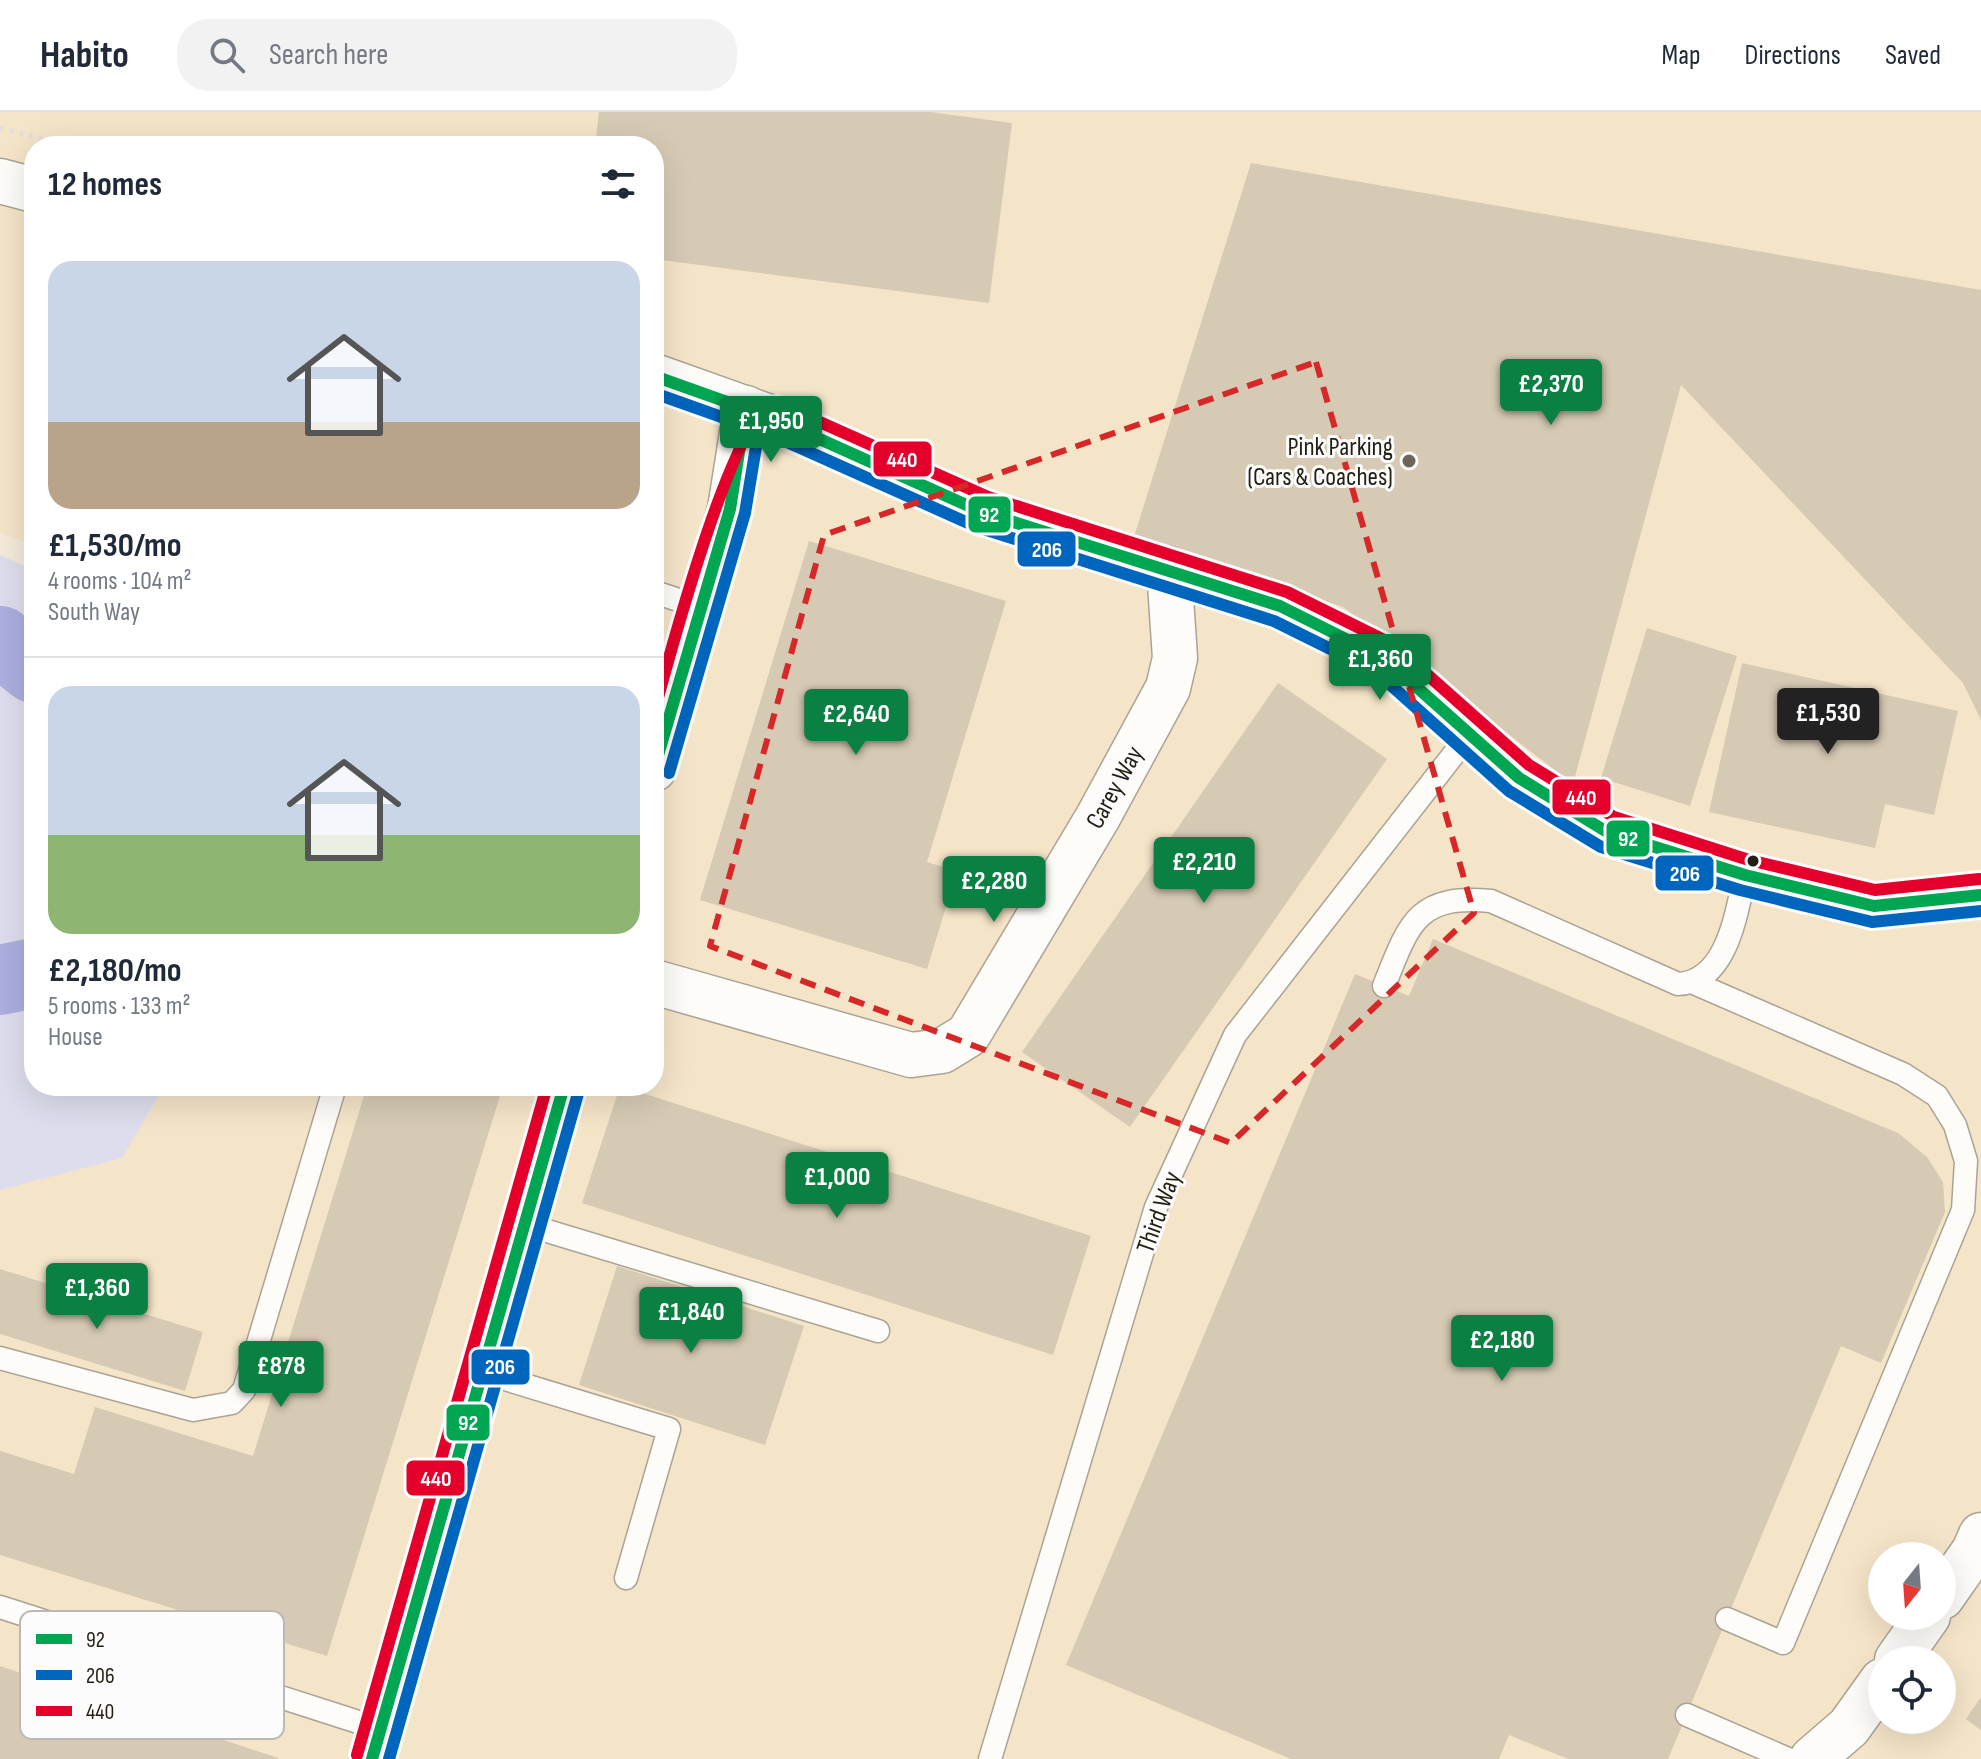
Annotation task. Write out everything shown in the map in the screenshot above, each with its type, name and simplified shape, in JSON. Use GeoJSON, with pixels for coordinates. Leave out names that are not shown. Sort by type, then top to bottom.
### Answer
{"type":"FeatureCollection","features":[{"type":"Feature","properties":{"kind":"main road"},"geometry":{"type":"LineString","coordinates":[[0,181],[24,187]]}},
{"type":"Feature","properties":{"kind":"main road"},"geometry":{"type":"LineString","coordinates":[[664,380],[760,414],[982,512],[1280,606],[1384,658],[1468,736],[1519,778],[1607,832],[1745,875],[1874,906],[1981,895]]}},
{"type":"Feature","properties":{"kind":"main road"},"geometry":{"type":"LineString","coordinates":[[664,698],[700,607],[760,414]]}},
{"type":"Feature","properties":{"kind":"main road","name":"Carey Way"},"geometry":{"type":"LineString","coordinates":[[664,985],[911,1055],[942,1051],[968,1035],[1098,817],[1168,688],[1175,658],[1169,569]]}},
{"type":"Feature","properties":{"kind":"main road"},"geometry":{"type":"LineString","coordinates":[[376,1744],[561,1096]]}},
{"type":"Feature","properties":{"kind":"main road"},"geometry":{"type":"LineString","coordinates":[[1956,1577],[1981,1535]]}},
{"type":"Feature","properties":{"kind":"main road"},"geometry":{"type":"LineString","coordinates":[[1812,1759],[1849,1727],[1868,1701]]}},
{"type":"Feature","properties":{"kind":"lane"},"geometry":{"type":"LineString","coordinates":[[664,595],[700,607]]}},
{"type":"Feature","properties":{"kind":"lane","name":"Third Way"},"geometry":{"type":"LineString","coordinates":[[990,1759],[1156,1207],[1235,1035],[1468,736]]}},
{"type":"Feature","properties":{"kind":"lane"},"geometry":{"type":"LineString","coordinates":[[1384,986],[1416,917],[1434,904],[1462,898],[1491,901],[1678,984],[1694,983],[1709,975],[1721,954],[1736,917],[1745,875]]}},
{"type":"Feature","properties":{"kind":"lane"},"geometry":{"type":"LineString","coordinates":[[1694,983],[1903,1074],[1937,1096],[1955,1125],[1966,1161],[1963,1210],[1783,1643],[1727,1619]]}},
{"type":"Feature","properties":{"kind":"lane"},"geometry":{"type":"LineString","coordinates":[[0,1358],[193,1410],[232,1403],[244,1390],[332,1096]]}},
{"type":"Feature","properties":{"kind":"lane"},"geometry":{"type":"LineString","coordinates":[[524,1224],[878,1331]]}},
{"type":"Feature","properties":{"kind":"lane"},"geometry":{"type":"LineString","coordinates":[[482,1372],[669,1429],[626,1578]]}},
{"type":"Feature","properties":{"kind":"lane"},"geometry":{"type":"LineString","coordinates":[[0,1607],[20,1614]]}},
{"type":"Feature","properties":{"kind":"lane"},"geometry":{"type":"LineString","coordinates":[[284,1710],[376,1744]]}},
{"type":"Feature","properties":{"kind":"lane"},"geometry":{"type":"LineString","coordinates":[[1687,1715],[1788,1759]]}},
{"type":"Feature","properties":{"kind":"path"},"geometry":{"type":"LineString","coordinates":[[0,128],[31,136]]}},
{"type":"Feature","properties":{"kind":"highlighted area"},"geometry":{"type":"Polygon","coordinates":[[[1316,362],[1474,913],[1231,1143],[710,946],[824,535],[1316,362]]]}},
{"type":"Feature","properties":{"kind":"shaded area"},"geometry":{"type":"Polygon","coordinates":[[[0,112],[1981,112],[1981,1759],[0,1759],[0,1190],[121,1158],[158,1096],[664,1096],[664,136],[24,136],[24,541],[0,533],[0,112]]]}},
{"type":"Feature","properties":{"kind":"shaded area"},"geometry":{"type":"Polygon","coordinates":[[[0,555],[24,566],[24,1096],[158,1096],[122,1158],[0,1190],[0,555]]]}},
{"type":"Feature","properties":{"kind":"building"},"geometry":{"type":"Polygon","coordinates":[[[599,112],[930,112],[1012,123],[989,303],[664,260],[664,136],[596,136],[599,112]]]}},
{"type":"Feature","properties":{"kind":"building","name":"Pink Parking (Cars & Coaches)"},"geometry":{"type":"Polygon","coordinates":[[[1251,163],[1981,290],[1981,720],[1963,683],[1681,385],[1573,784],[1343,607],[1134,537],[1251,163]]]}},
{"type":"Feature","properties":{"kind":"building"},"geometry":{"type":"Polygon","coordinates":[[[809,541],[1006,601],[927,862],[957,871],[927,969],[700,900],[809,541]]]}},
{"type":"Feature","properties":{"kind":"building"},"geometry":{"type":"Polygon","coordinates":[[[1647,628],[1737,656],[1690,806],[1601,778],[1647,628]]]}},
{"type":"Feature","properties":{"kind":"building"},"geometry":{"type":"Polygon","coordinates":[[[1742,663],[1958,711],[1934,815],[1885,804],[1875,848],[1709,812],[1742,663]]]}},
{"type":"Feature","properties":{"kind":"building"},"geometry":{"type":"Polygon","coordinates":[[[1278,683],[1387,759],[1130,1127],[1022,1052],[1278,683]]]}},
{"type":"Feature","properties":{"kind":"building"},"geometry":{"type":"Polygon","coordinates":[[[1433,939],[1898,1133],[1927,1157],[1943,1182],[1945,1212],[1881,1363],[1841,1346],[1668,1759],[1568,1759],[1509,1735],[1499,1759],[1291,1759],[1066,1665],[1355,974],[1409,996],[1433,939]]]}},
{"type":"Feature","properties":{"kind":"building"},"geometry":{"type":"Polygon","coordinates":[[[364,1096],[500,1096],[327,1656],[284,1643],[284,1611],[181,1611],[0,1555],[0,1451],[74,1474],[95,1407],[253,1456],[364,1096]]]}},
{"type":"Feature","properties":{"kind":"building"},"geometry":{"type":"Polygon","coordinates":[[[617,1096],[651,1096],[1091,1236],[1053,1355],[582,1203],[617,1096]]]}},
{"type":"Feature","properties":{"kind":"building"},"geometry":{"type":"Polygon","coordinates":[[[617,1266],[804,1326],[765,1445],[579,1385],[617,1266]]]}},
{"type":"Feature","properties":{"kind":"building"},"geometry":{"type":"Polygon","coordinates":[[[0,1269],[203,1332],[185,1391],[0,1334],[0,1269]]]}},
{"type":"Feature","properties":{"kind":"building"},"geometry":{"type":"Polygon","coordinates":[[[0,1666],[20,1673],[20,1739],[221,1739],[278,1758],[278,1759],[0,1759],[0,1666]]]}},
{"type":"Feature","properties":{"kind":"building"},"geometry":{"type":"Polygon","coordinates":[[[1981,1697],[1981,1730],[1966,1719],[1981,1697]]]}},
{"type":"Feature","properties":{"kind":"waterway"},"geometry":{"type":"LineString","coordinates":[[0,641],[24,660]]}},
{"type":"Feature","properties":{"kind":"waterway"},"geometry":{"type":"LineString","coordinates":[[0,980],[24,975]]}},
{"type":"Feature","properties":{"kind":"transit line","name":"92"},"geometry":{"type":"LineString","coordinates":[[664,380],[775,419],[982,512],[1280,606],[1384,658],[1519,778],[1607,832],[1745,875],[1874,906],[1981,895]]}},
{"type":"Feature","properties":{"kind":"transit line","name":"206"},"geometry":{"type":"LineString","coordinates":[[664,397],[769,434],[977,527],[1274,621],[1375,671],[1509,791],[1601,847],[1740,890],[1872,922],[1981,911]]}},
{"type":"Feature","properties":{"kind":"transit line","name":"440"},"geometry":{"type":"LineString","coordinates":[[664,677],[704,541],[741,446],[760,415],[777,403],[988,497],[1287,592],[1394,645],[1529,765],[1614,817],[1749,860],[1875,890],[1979,879]]}},
{"type":"Feature","properties":{"kind":"transit line","name":"92"},"geometry":{"type":"LineString","coordinates":[[664,735],[730,509],[746,408]]}},
{"type":"Feature","properties":{"kind":"transit line","name":"206"},"geometry":{"type":"LineString","coordinates":[[669,773],[745,513],[762,411]]}},
{"type":"Feature","properties":{"kind":"transit line","name":"440"},"geometry":{"type":"LineString","coordinates":[[357,1755],[544,1096]]}},
{"type":"Feature","properties":{"kind":"transit line","name":"92"},"geometry":{"type":"LineString","coordinates":[[372,1759],[561,1096]]}},
{"type":"Feature","properties":{"kind":"transit line","name":"206"},"geometry":{"type":"LineString","coordinates":[[389,1759],[577,1096]]}},
{"type":"Feature","properties":{"kind":"place","name":"Pink Parking (Cars & Coaches)"},"geometry":{"type":"Point","coordinates":[1409,461]}}]}
